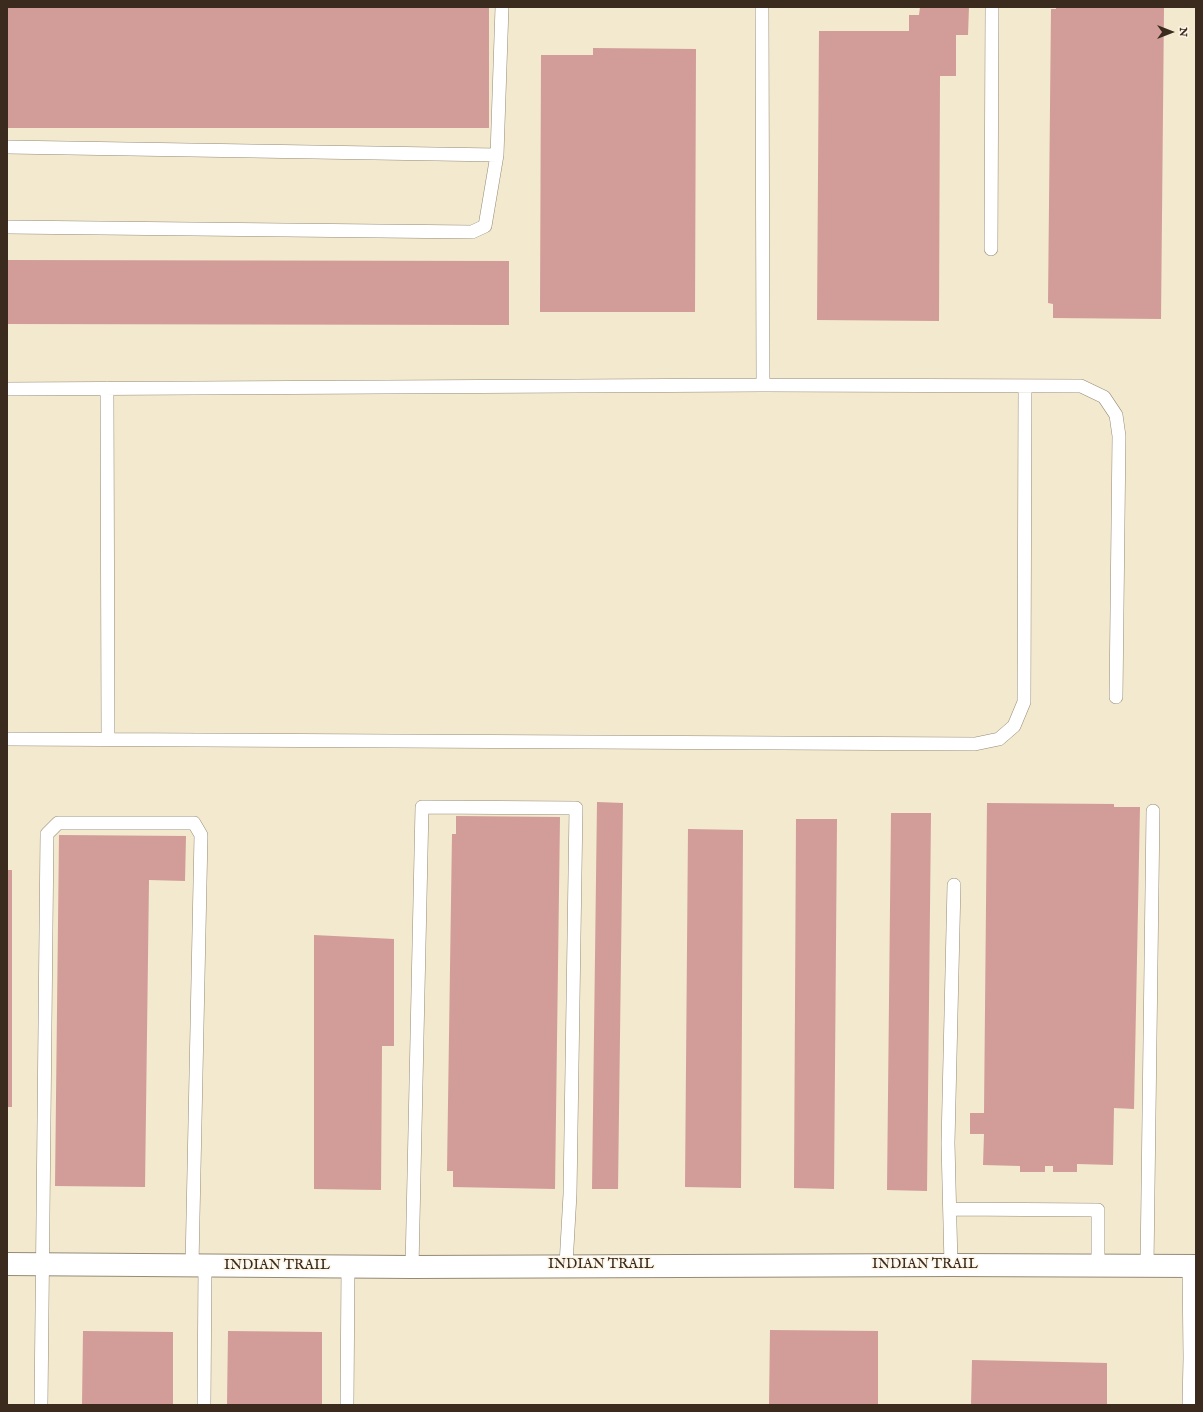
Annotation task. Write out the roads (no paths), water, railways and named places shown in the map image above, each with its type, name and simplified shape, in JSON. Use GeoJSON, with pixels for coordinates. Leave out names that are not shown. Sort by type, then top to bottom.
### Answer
{"type":"FeatureCollection","features":[{"type":"Feature","properties":{"kind":"street","name":"INDIAN TRAIL"},"geometry":{"type":"LineString","coordinates":[[7,1264],[412,1267],[566,1265],[1192,1266]]}},
{"type":"Feature","properties":{"kind":"lane"},"geometry":{"type":"LineString","coordinates":[[7,227],[472,232],[485,226],[497,155],[502,7]]}},
{"type":"Feature","properties":{"kind":"lane"},"geometry":{"type":"LineString","coordinates":[[762,7],[763,385]]}},
{"type":"Feature","properties":{"kind":"lane"},"geometry":{"type":"LineString","coordinates":[[991,249],[992,7]]}},
{"type":"Feature","properties":{"kind":"lane"},"geometry":{"type":"LineString","coordinates":[[7,147],[497,155]]}},
{"type":"Feature","properties":{"kind":"lane"},"geometry":{"type":"LineString","coordinates":[[7,389],[763,385],[1082,386],[1104,397],[1116,415],[1119,436],[1116,697]]}},
{"type":"Feature","properties":{"kind":"lane"},"geometry":{"type":"LineString","coordinates":[[7,739],[975,744],[999,739],[1014,726],[1024,702],[1025,386]]}},
{"type":"Feature","properties":{"kind":"lane"},"geometry":{"type":"LineString","coordinates":[[107,388],[108,739]]}},
{"type":"Feature","properties":{"kind":"lane"},"geometry":{"type":"LineString","coordinates":[[412,1267],[422,807],[576,808],[570,1194],[566,1265]]}},
{"type":"Feature","properties":{"kind":"lane"},"geometry":{"type":"LineString","coordinates":[[1147,1266],[1153,811]]}},
{"type":"Feature","properties":{"kind":"lane"},"geometry":{"type":"LineString","coordinates":[[41,1405],[48,834],[58,823],[194,823],[201,835],[198,1265],[204,1405]]}},
{"type":"Feature","properties":{"kind":"lane"},"geometry":{"type":"LineString","coordinates":[[951,1265],[948,1143],[954,885]]}},
{"type":"Feature","properties":{"kind":"lane"},"geometry":{"type":"LineString","coordinates":[[950,1209],[1098,1210],[1098,1265]]}},
{"type":"Feature","properties":{"kind":"lane"},"geometry":{"type":"LineString","coordinates":[[347,1405],[348,1266]]}},
{"type":"Feature","properties":{"kind":"lane"},"geometry":{"type":"LineString","coordinates":[[1189,1405],[1192,1266]]}}]}
